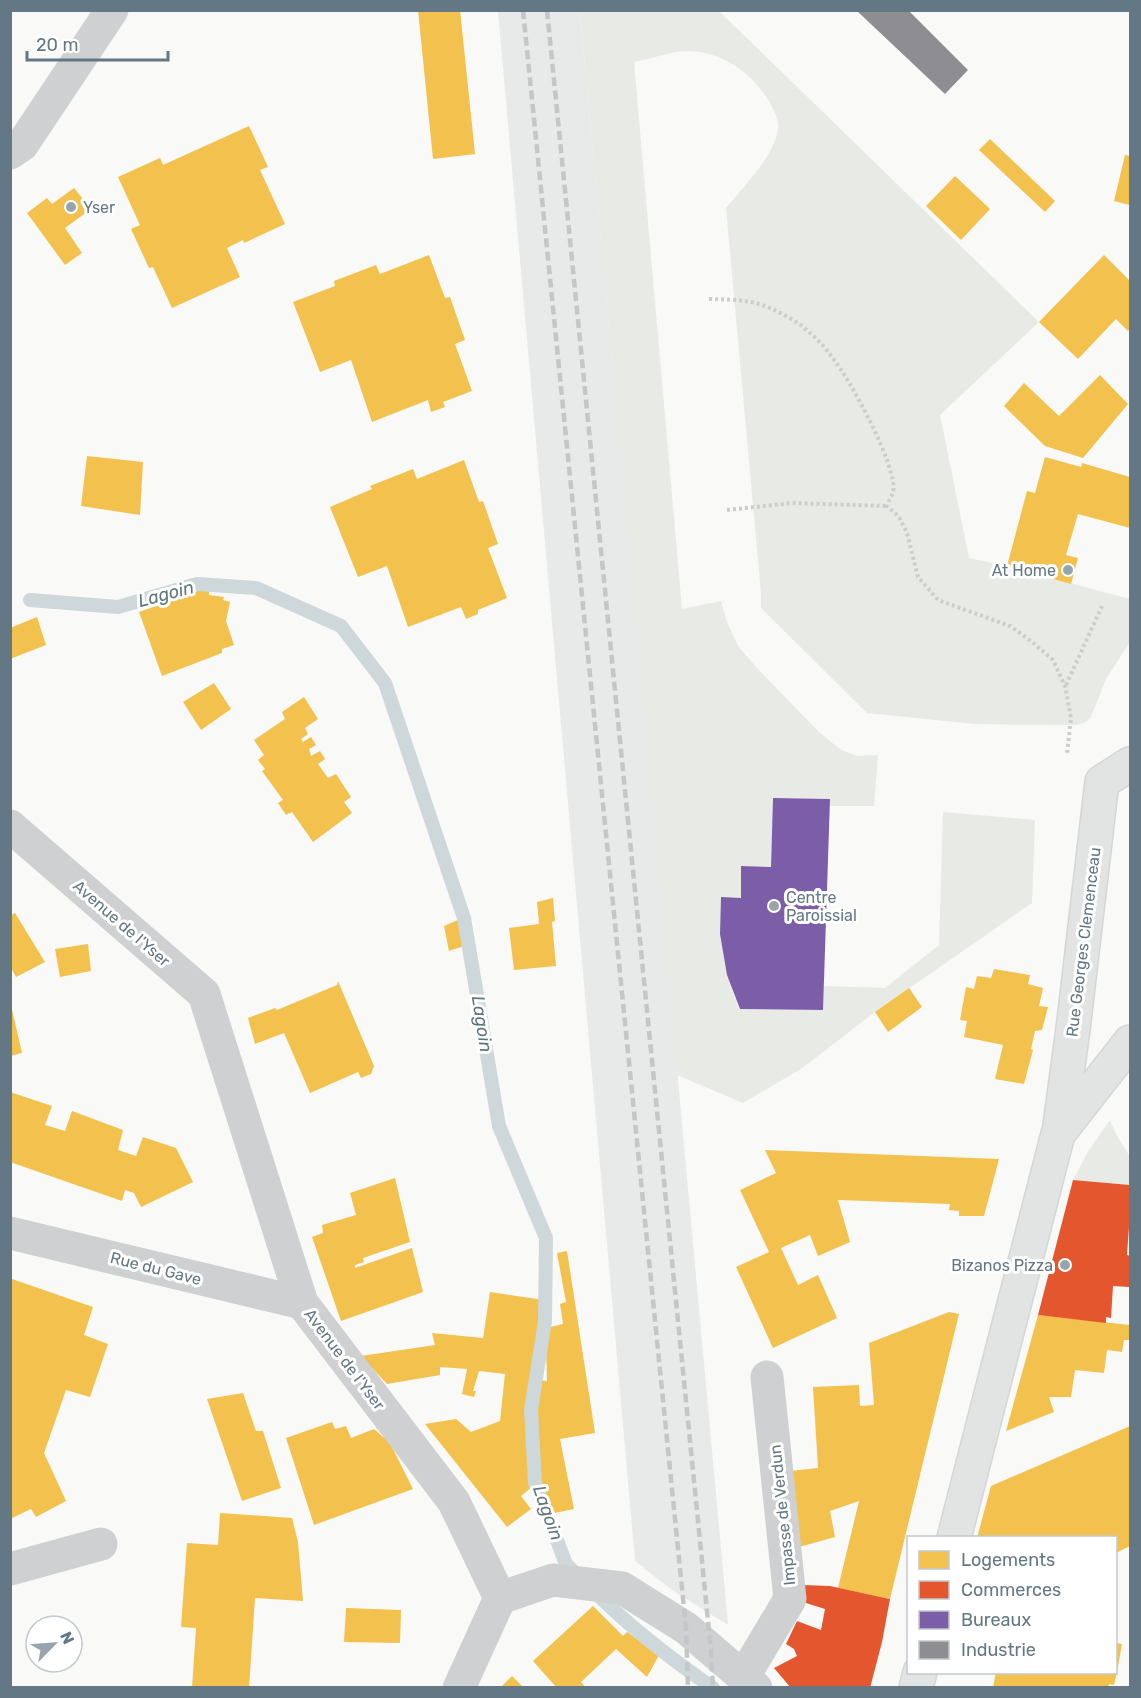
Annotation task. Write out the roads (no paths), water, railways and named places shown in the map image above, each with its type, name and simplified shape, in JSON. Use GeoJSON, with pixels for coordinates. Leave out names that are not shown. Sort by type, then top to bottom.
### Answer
{"type":"FeatureCollection","features":[{"type":"Feature","properties":{"kind":"main road","name":"Rue Georges Clemenceau"},"geometry":{"type":"LineString","coordinates":[[1058,1134],[1073,1029],[1102,782],[1131,764]]}},
{"type":"Feature","properties":{"kind":"main road"},"geometry":{"type":"LineString","coordinates":[[955,1536],[1058,1134],[1131,1042]]}},
{"type":"Feature","properties":{"kind":"street"},"geometry":{"type":"LineString","coordinates":[[10,153],[22,145],[112,10]]}},
{"type":"Feature","properties":{"kind":"street","name":"Avenue de l'Yser"},"geometry":{"type":"LineString","coordinates":[[10,826],[204,994],[302,1303],[454,1502],[500,1598]]}},
{"type":"Feature","properties":{"kind":"street","name":"Rue du Gave"},"geometry":{"type":"LineString","coordinates":[[10,1233],[302,1303]]}},
{"type":"Feature","properties":{"kind":"street","name":"Impasse de Verdun"},"geometry":{"type":"LineString","coordinates":[[750,1682],[790,1599],[767,1377]]}},
{"type":"Feature","properties":{"kind":"street"},"geometry":{"type":"LineString","coordinates":[[10,1569],[101,1544]]}},
{"type":"Feature","properties":{"kind":"street"},"geometry":{"type":"LineString","coordinates":[[459,1688],[500,1598],[553,1580],[622,1588],[686,1628],[750,1682]]}},
{"type":"Feature","properties":{"kind":"waterway","name":"Lagoin"},"geometry":{"type":"LineString","coordinates":[[30,600],[118,607],[197,584],[256,588],[341,626],[385,683],[464,918],[499,1126],[546,1238],[545,1321],[531,1410],[535,1483],[566,1564],[579,1577]]}},
{"type":"Feature","properties":{"kind":"waterway","name":"Lagoin"},"geometry":{"type":"LineString","coordinates":[[593,1590],[650,1642],[713,1688]]}},
{"type":"Feature","properties":{"kind":"railway"},"geometry":{"type":"LineString","coordinates":[[523,10],[686,1628],[688,1688]]}},
{"type":"Feature","properties":{"kind":"railway"},"geometry":{"type":"LineString","coordinates":[[547,10],[713,1688]]}},
{"type":"Feature","properties":{"kind":"place","name":"Yser"},"geometry":{"type":"Point","coordinates":[71,207]}},
{"type":"Feature","properties":{"kind":"place","name":"At Home"},"geometry":{"type":"Point","coordinates":[1068,570]}},
{"type":"Feature","properties":{"kind":"place","name":"Centre Paroissial"},"geometry":{"type":"Point","coordinates":[774,906]}},
{"type":"Feature","properties":{"kind":"place","name":"Bizanos Pizza"},"geometry":{"type":"Point","coordinates":[1065,1265]}}]}
